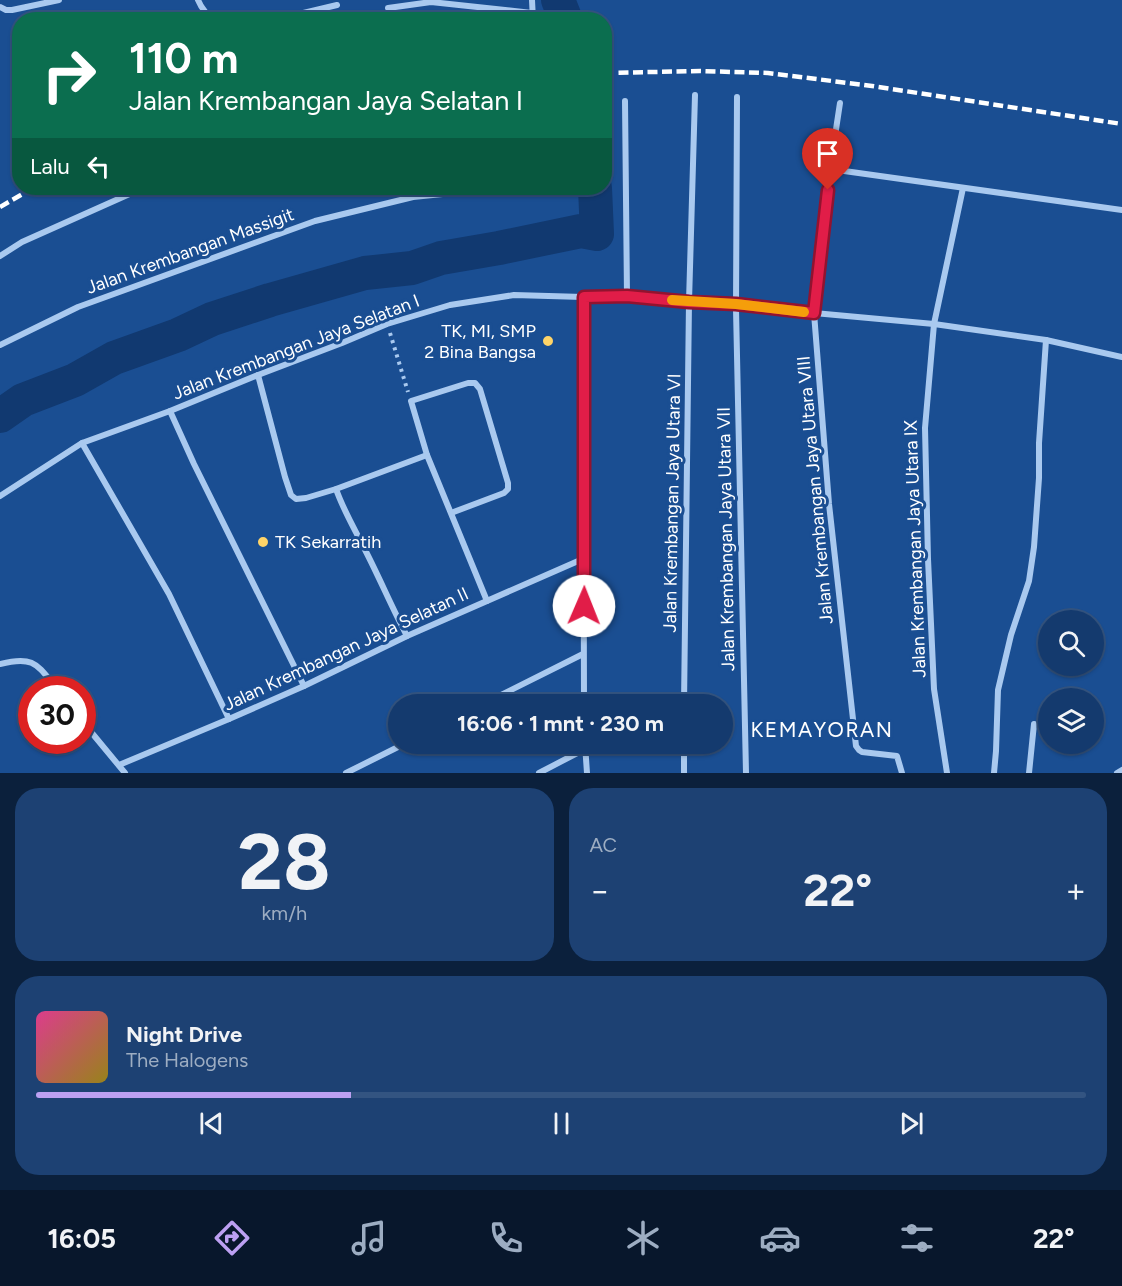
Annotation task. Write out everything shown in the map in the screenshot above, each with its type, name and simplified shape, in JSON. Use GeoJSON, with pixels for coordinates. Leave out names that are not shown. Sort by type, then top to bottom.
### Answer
{"type":"FeatureCollection","features":[{"type":"Feature","properties":{"kind":"street"},"geometry":{"type":"LineString","coordinates":[[0,7],[12,10],[59,0]]}},
{"type":"Feature","properties":{"kind":"street"},"geometry":{"type":"LineString","coordinates":[[388,8],[431,2],[504,12]]}},
{"type":"Feature","properties":{"kind":"street"},"geometry":{"type":"LineString","coordinates":[[308,12],[337,5]]}},
{"type":"Feature","properties":{"kind":"street","name":"Jalan Krembangan Jaya Utara VI"},"geometry":{"type":"LineString","coordinates":[[684,694],[694,95]]}},
{"type":"Feature","properties":{"kind":"street","name":"Jalan Krembangan Jaya Utara VII"},"geometry":{"type":"LineString","coordinates":[[737,97],[736,304],[746,773]]}},
{"type":"Feature","properties":{"kind":"street"},"geometry":{"type":"LineString","coordinates":[[625,101],[627,296]]}},
{"type":"Feature","properties":{"kind":"street","name":"Jalan Krembangan Jaya Utara VIII"},"geometry":{"type":"LineString","coordinates":[[840,103],[830,169],[814,313],[830,504],[856,746],[862,752],[897,756],[902,773]]}},
{"type":"Feature","properties":{"kind":"street"},"geometry":{"type":"LineString","coordinates":[[830,169],[1122,210]]}},
{"type":"Feature","properties":{"kind":"street","name":"Jalan Krembangan Jaya Utara IX"},"geometry":{"type":"LineString","coordinates":[[947,773],[934,689],[925,428],[934,324],[963,188]]}},
{"type":"Feature","properties":{"kind":"street"},"geometry":{"type":"LineString","coordinates":[[0,256],[22,242],[126,195]]}},
{"type":"Feature","properties":{"kind":"street","name":"Jalan Krembangan Massigit"},"geometry":{"type":"LineString","coordinates":[[0,345],[78,307],[315,221],[413,197],[433,195]]}},
{"type":"Feature","properties":{"kind":"street","name":"Jalan Krembangan Jaya Selatan I"},"geometry":{"type":"LineString","coordinates":[[0,496],[82,442],[170,411],[342,344],[387,324],[450,305],[514,295],[627,296],[736,304],[934,324],[1046,340],[1122,357]]}},
{"type":"Feature","properties":{"kind":"street"},"geometry":{"type":"LineString","coordinates":[[584,297],[584,694]]}},
{"type":"Feature","properties":{"kind":"street"},"geometry":{"type":"LineString","coordinates":[[994,773],[998,690],[1011,636],[1029,581],[1034,547],[1046,340]]}},
{"type":"Feature","properties":{"kind":"street"},"geometry":{"type":"LineString","coordinates":[[258,375],[291,495],[296,499],[336,489],[427,455]]}},
{"type":"Feature","properties":{"kind":"street"},"geometry":{"type":"LineString","coordinates":[[451,513],[504,493],[508,489],[480,389],[475,383],[468,383],[411,401],[427,455],[487,601]]}},
{"type":"Feature","properties":{"kind":"street"},"geometry":{"type":"LineString","coordinates":[[170,411],[304,686]]}},
{"type":"Feature","properties":{"kind":"street"},"geometry":{"type":"LineString","coordinates":[[82,442],[168,594],[229,719]]}},
{"type":"Feature","properties":{"kind":"street"},"geometry":{"type":"LineString","coordinates":[[336,489],[342,506],[407,636]]}},
{"type":"Feature","properties":{"kind":"street","name":"Jalan Krembangan Jaya Selatan II"},"geometry":{"type":"LineString","coordinates":[[119,765],[304,686],[407,636],[585,558]]}},
{"type":"Feature","properties":{"kind":"street"},"geometry":{"type":"LineString","coordinates":[[504,694],[583,654]]}},
{"type":"Feature","properties":{"kind":"street"},"geometry":{"type":"LineString","coordinates":[[0,664],[15,660],[28,660],[37,665],[46,676]]}},
{"type":"Feature","properties":{"kind":"street"},"geometry":{"type":"LineString","coordinates":[[1029,773],[1034,724]]}},
{"type":"Feature","properties":{"kind":"street"},"geometry":{"type":"LineString","coordinates":[[96,738],[126,773]]}},
{"type":"Feature","properties":{"kind":"street"},"geometry":{"type":"LineString","coordinates":[[346,773],[388,752]]}},
{"type":"Feature","properties":{"kind":"street"},"geometry":{"type":"LineString","coordinates":[[539,773],[573,754]]}},
{"type":"Feature","properties":{"kind":"street"},"geometry":{"type":"LineString","coordinates":[[586,754],[587,773]]}},
{"type":"Feature","properties":{"kind":"street"},"geometry":{"type":"LineString","coordinates":[[684,754],[684,773]]}},
{"type":"Feature","properties":{"kind":"street"},"geometry":{"type":"LineString","coordinates":[[1118,773],[1122,770]]}},
{"type":"Feature","properties":{"kind":"path"},"geometry":{"type":"LineString","coordinates":[[387,324],[411,401]]}},
{"type":"Feature","properties":{"kind":"waterway"},"geometry":{"type":"LineString","coordinates":[[558,0],[563,12]]}},
{"type":"Feature","properties":{"kind":"waterway"},"geometry":{"type":"LineString","coordinates":[[0,416],[23,400],[75,380],[114,358],[178,335],[212,319],[270,300],[365,273],[412,268],[441,258],[581,231],[597,234],[595,195]]}},
{"type":"Feature","properties":{"kind":"railway"},"geometry":{"type":"LineString","coordinates":[[612,73],[700,71],[768,73],[872,86],[1122,124]]}},
{"type":"Feature","properties":{"kind":"railway"},"geometry":{"type":"LineString","coordinates":[[0,207],[21,195]]}},
{"type":"Feature","properties":{"kind":"slow traffic"},"geometry":{"type":"LineString","coordinates":[[672,300],[736,304],[804,312]]}},
{"type":"Feature","properties":{"kind":"place","name":"TK, MI, SMP 2 Bina Bangsa"},"geometry":{"type":"Point","coordinates":[548,341]}},
{"type":"Feature","properties":{"kind":"place","name":"TK Sekarratih"},"geometry":{"type":"Point","coordinates":[263,542]}},
{"type":"Feature","properties":{"kind":"district","name":"KEMAYORAN"},"geometry":{"type":"Point","coordinates":[822,729]}},
{"type":"Feature","properties":{"kind":"route"},"geometry":{"type":"LineString","coordinates":[[584,606],[584,297],[627,296],[736,304],[814,313],[828,190]]}}]}
